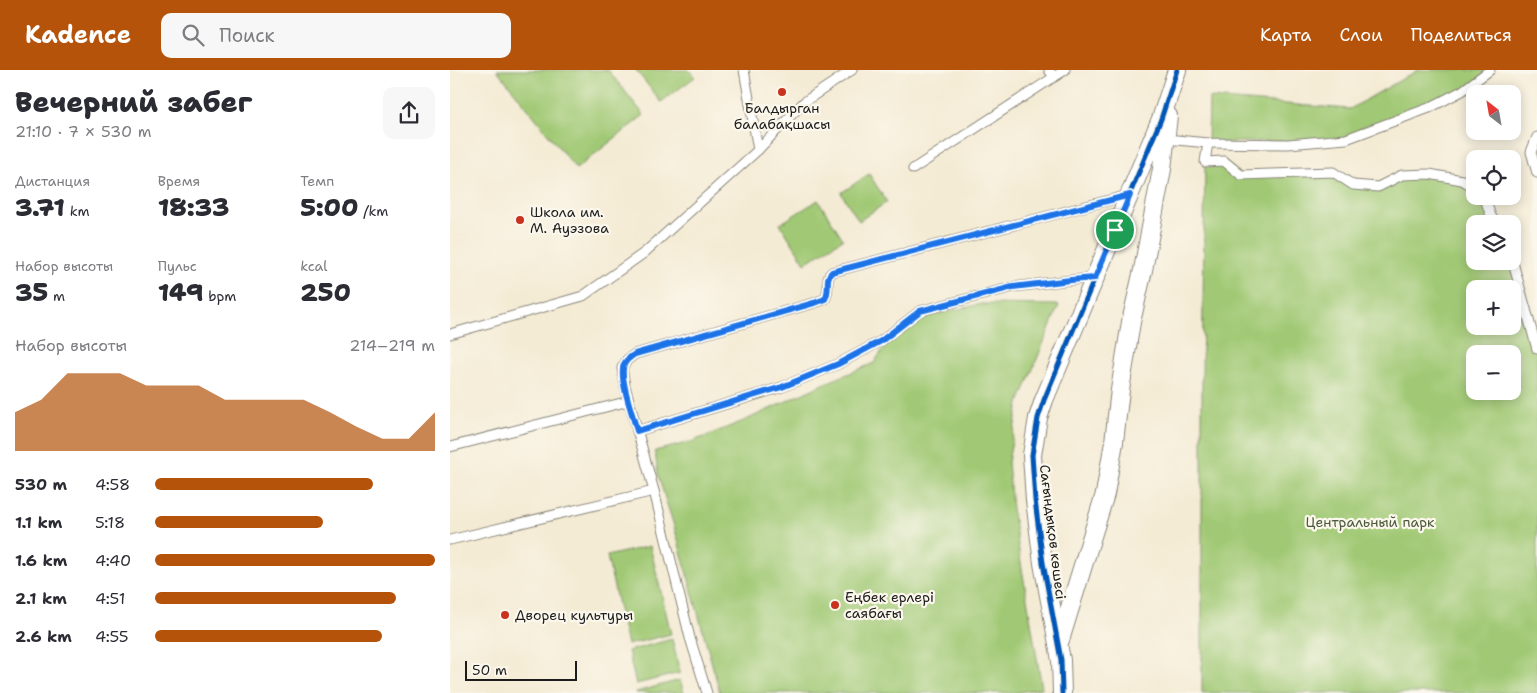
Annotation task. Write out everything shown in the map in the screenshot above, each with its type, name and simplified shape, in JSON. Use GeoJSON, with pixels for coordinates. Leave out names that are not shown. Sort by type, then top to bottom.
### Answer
{"type":"FeatureCollection","features":[{"type":"Feature","properties":{"kind":"street","name":"Сағындықов көшесі"},"geometry":{"type":"LineString","coordinates":[[1062,693],[1061,660],[1043,563],[1035,500],[1032,455],[1038,418],[1161,120],[1177,70]]}},
{"type":"Feature","properties":{"kind":"street","name":"Сағындықов көшесі"},"geometry":{"type":"LineString","coordinates":[[1058,644],[1105,494],[1131,322],[1143,270],[1162,168],[1171,88]]}},
{"type":"Feature","properties":{"kind":"lane"},"geometry":{"type":"LineString","coordinates":[[744,70],[758,150]]}},
{"type":"Feature","properties":{"kind":"lane"},"geometry":{"type":"LineString","coordinates":[[450,334],[583,296],[644,253],[758,150],[804,102],[852,70]]}},
{"type":"Feature","properties":{"kind":"lane"},"geometry":{"type":"LineString","coordinates":[[913,169],[1052,74],[1065,70]]}},
{"type":"Feature","properties":{"kind":"lane"},"geometry":{"type":"LineString","coordinates":[[1166,139],[1208,143],[1288,144],[1346,139],[1429,108],[1462,91],[1490,70]]}},
{"type":"Feature","properties":{"kind":"lane"},"geometry":{"type":"LineString","coordinates":[[1537,137],[1531,152],[1537,173]]}},
{"type":"Feature","properties":{"kind":"lane"},"geometry":{"type":"LineString","coordinates":[[1208,143],[1205,162],[1224,161],[1241,175],[1333,172],[1352,185],[1378,187],[1402,175],[1430,174],[1466,182]]}},
{"type":"Feature","properties":{"kind":"lane"},"geometry":{"type":"LineString","coordinates":[[707,693],[690,638],[654,491],[624,386],[622,368],[627,360],[635,354],[825,299],[828,292],[827,278],[832,272],[1130,195]]}},
{"type":"Feature","properties":{"kind":"lane"},"geometry":{"type":"LineString","coordinates":[[1515,270],[1537,349]]}},
{"type":"Feature","properties":{"kind":"lane"},"geometry":{"type":"LineString","coordinates":[[637,431],[782,387],[838,364],[881,341],[920,311],[1013,287],[1095,278]]}},
{"type":"Feature","properties":{"kind":"lane"},"geometry":{"type":"LineString","coordinates":[[450,447],[629,401]]}},
{"type":"Feature","properties":{"kind":"lane"},"geometry":{"type":"LineString","coordinates":[[450,540],[654,491]]}},
{"type":"Feature","properties":{"kind":"green space"},"geometry":{"type":"Polygon","coordinates":[[[497,70],[608,70],[644,115],[576,169],[497,70]]]}},
{"type":"Feature","properties":{"kind":"green space"},"geometry":{"type":"Polygon","coordinates":[[[636,70],[689,70],[695,77],[661,102],[636,70]]]}},
{"type":"Feature","properties":{"kind":"green space"},"geometry":{"type":"Polygon","coordinates":[[[1418,70],[1490,70],[1470,85],[1466,85],[1466,88],[1462,91],[1346,139],[1208,143],[1209,98],[1350,109],[1418,70]]]}},
{"type":"Feature","properties":{"kind":"green space","name":"Центральный парк"},"geometry":{"type":"Polygon","coordinates":[[[1224,161],[1241,175],[1333,172],[1352,185],[1371,187],[1402,175],[1429,174],[1466,185],[1466,205],[1488,205],[1492,215],[1466,215],[1466,270],[1515,270],[1518,280],[1466,280],[1466,335],[1521,335],[1521,292],[1537,347],[1537,693],[1202,693],[1202,379],[1205,162],[1224,161]]]}},
{"type":"Feature","properties":{"kind":"green space"},"geometry":{"type":"Polygon","coordinates":[[[869,174],[887,202],[859,221],[841,193],[869,174]]]}},
{"type":"Feature","properties":{"kind":"green space"},"geometry":{"type":"Polygon","coordinates":[[[818,200],[843,239],[805,263],[780,224],[818,200]]]}},
{"type":"Feature","properties":{"kind":"green space"},"geometry":{"type":"Polygon","coordinates":[[[981,304],[1059,305],[1019,403],[1008,462],[1012,509],[1042,688],[1014,693],[720,693],[674,526],[658,476],[655,451],[691,442],[746,420],[874,363],[889,340],[923,317],[981,304]]]}},
{"type":"Feature","properties":{"kind":"green space"},"geometry":{"type":"Polygon","coordinates":[[[650,546],[671,634],[627,645],[607,556],[650,546]]]}},
{"type":"Feature","properties":{"kind":"green space"},"geometry":{"type":"Polygon","coordinates":[[[672,639],[680,673],[636,684],[628,651],[672,639]]]}},
{"type":"Feature","properties":{"kind":"green space"},"geometry":{"type":"Polygon","coordinates":[[[680,680],[684,693],[636,693],[636,692],[680,680]]]}},
{"type":"Feature","properties":{"kind":"cycle path"},"geometry":{"type":"LineString","coordinates":[[1062,693],[1061,660],[1043,563],[1035,500],[1032,455],[1038,418],[1161,119],[1177,70]]}},
{"type":"Feature","properties":{"kind":"place","name":"Балдырган балабақшасы"},"geometry":{"type":"Point","coordinates":[782,92]}},
{"type":"Feature","properties":{"kind":"place","name":"Школа им. М. Ауэзова"},"geometry":{"type":"Point","coordinates":[520,220]}},
{"type":"Feature","properties":{"kind":"place","name":"Еңбек ерлері саябағы"},"geometry":{"type":"Point","coordinates":[835,605]}},
{"type":"Feature","properties":{"kind":"place","name":"Дворец культуры"},"geometry":{"type":"Point","coordinates":[505,615]}},
{"type":"Feature","properties":{"kind":"route"},"geometry":{"type":"LineString","coordinates":[[1130,195],[1115,230],[1095,278],[1013,287],[920,311],[881,341],[838,364],[782,387],[637,431],[624,386],[622,368],[627,360],[635,354],[825,299],[828,292],[827,278],[832,272],[1130,195]]}}]}
